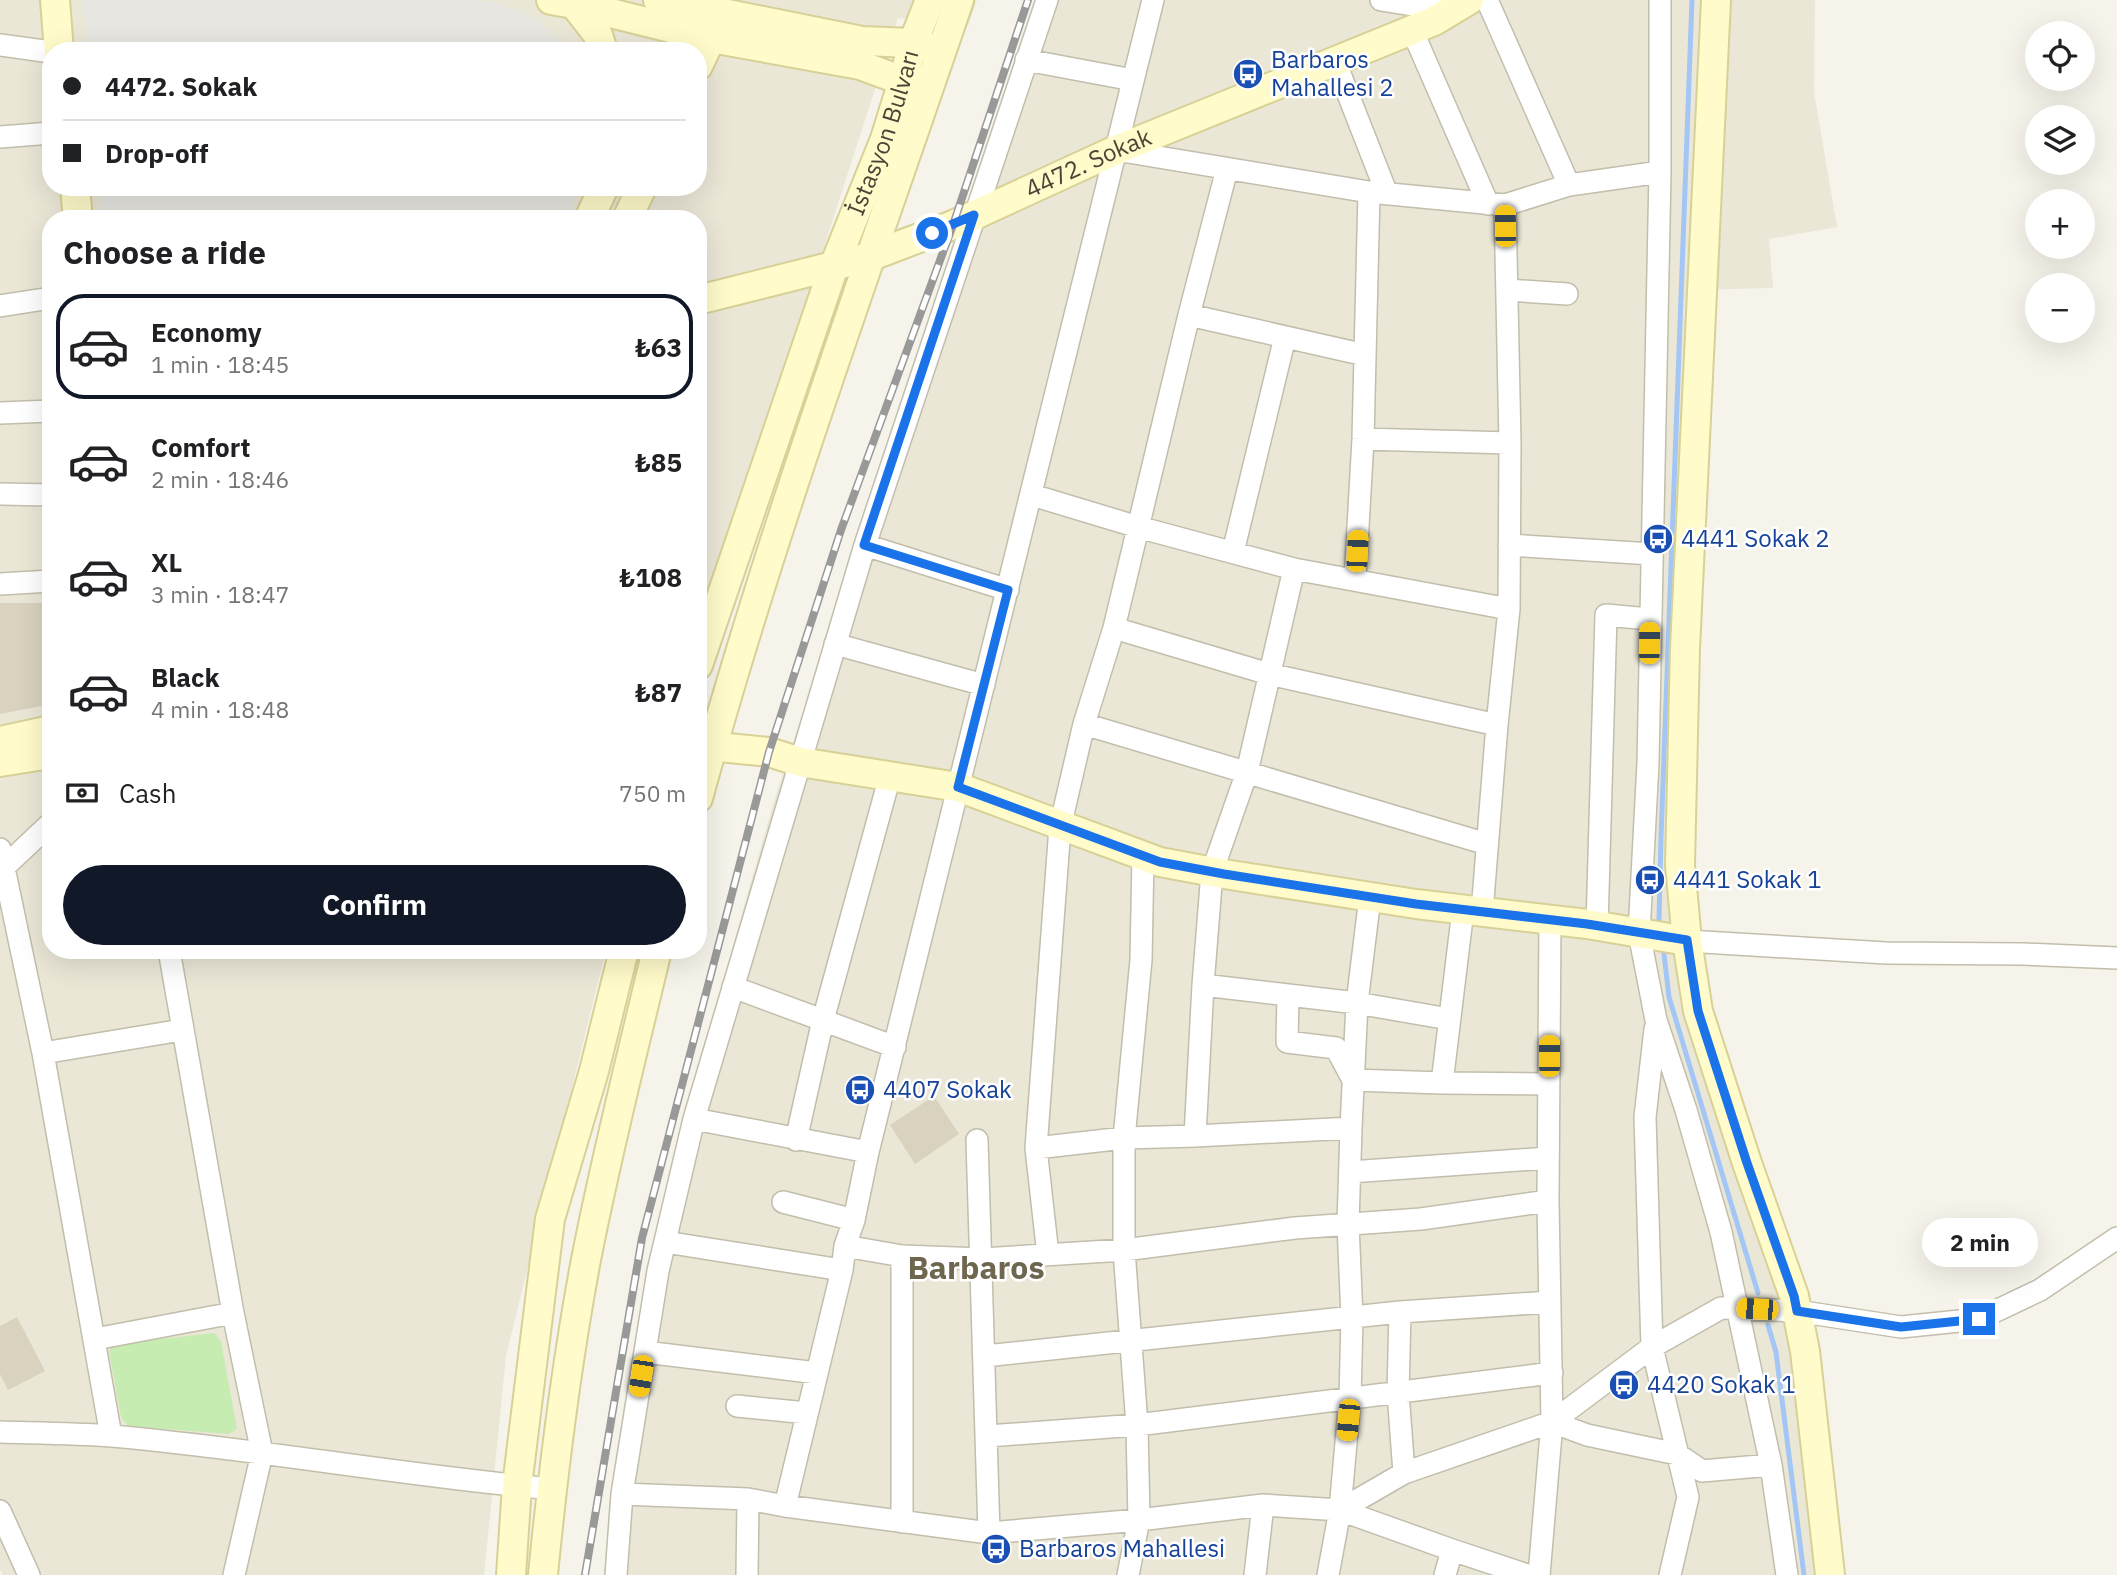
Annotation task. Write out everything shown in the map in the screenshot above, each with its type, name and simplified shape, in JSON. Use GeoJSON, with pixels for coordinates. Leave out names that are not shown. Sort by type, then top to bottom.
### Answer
{"type":"FeatureCollection","features":[{"type":"Feature","properties":{"kind":"street"},"geometry":{"type":"LineString","coordinates":[[55,0],[58,42]]}},
{"type":"Feature","properties":{"kind":"street"},"geometry":{"type":"LineString","coordinates":[[563,2],[673,40],[711,38],[861,53],[913,43],[925,46],[934,53],[937,65],[923,79],[903,81],[861,53],[737,7],[658,0]]}},
{"type":"Feature","properties":{"kind":"street"},"geometry":{"type":"LineString","coordinates":[[861,53],[889,37],[928,0]]}},
{"type":"Feature","properties":{"kind":"street","name":"İstasyon Bulvarı"},"geometry":{"type":"LineString","coordinates":[[707,640],[834,266],[885,139],[928,0]]}},
{"type":"Feature","properties":{"kind":"street","name":"İstasyon Bulvarı"},"geometry":{"type":"LineString","coordinates":[[707,744],[869,257],[959,0]]}},
{"type":"Feature","properties":{"kind":"street"},"geometry":{"type":"LineString","coordinates":[[616,1575],[622,1494],[658,1271],[694,1119],[864,545],[1047,0]]}},
{"type":"Feature","properties":{"kind":"street"},"geometry":{"type":"LineString","coordinates":[[785,1506],[842,1270],[845,1246],[854,1220],[868,1152],[1153,0]]}},
{"type":"Feature","properties":{"kind":"street"},"geometry":{"type":"LineString","coordinates":[[1381,0],[1460,5]]}},
{"type":"Feature","properties":{"kind":"street"},"geometry":{"type":"LineString","coordinates":[[1487,0],[1569,185]]}},
{"type":"Feature","properties":{"kind":"street"},"geometry":{"type":"LineString","coordinates":[[1660,0],[1660,172],[1648,763],[1639,933],[1656,1020],[1686,1110],[1721,1232],[1771,1465],[1787,1575]]}},
{"type":"Feature","properties":{"kind":"street"},"geometry":{"type":"LineString","coordinates":[[1716,0],[1681,759],[1680,865],[1687,940],[1698,1011],[1794,1296],[1805,1351],[1830,1575]]}},
{"type":"Feature","properties":{"kind":"street"},"geometry":{"type":"LineString","coordinates":[[563,2],[598,35],[600,42]]}},
{"type":"Feature","properties":{"kind":"street"},"geometry":{"type":"LineString","coordinates":[[673,40],[701,4]]}},
{"type":"Feature","properties":{"kind":"street","name":"4472. Sokak"},"geometry":{"type":"LineString","coordinates":[[707,298],[869,257],[953,225],[1116,150],[1434,21],[1460,5]]}},
{"type":"Feature","properties":{"kind":"street"},"geometry":{"type":"LineString","coordinates":[[707,47],[737,7]]}},
{"type":"Feature","properties":{"kind":"street"},"geometry":{"type":"LineString","coordinates":[[1412,30],[1496,204],[1507,290],[1509,609],[1487,844],[1449,1019],[1442,1083]]}},
{"type":"Feature","properties":{"kind":"street"},"geometry":{"type":"LineString","coordinates":[[0,45],[42,50]]}},
{"type":"Feature","properties":{"kind":"street"},"geometry":{"type":"LineString","coordinates":[[861,53],[881,85],[887,113],[885,139]]}},
{"type":"Feature","properties":{"kind":"street"},"geometry":{"type":"LineString","coordinates":[[1026,60],[1133,80]]}},
{"type":"Feature","properties":{"kind":"street"},"geometry":{"type":"LineString","coordinates":[[1335,61],[1378,193],[1365,355],[1356,579]]}},
{"type":"Feature","properties":{"kind":"street"},"geometry":{"type":"LineString","coordinates":[[0,137],[42,134]]}},
{"type":"Feature","properties":{"kind":"street"},"geometry":{"type":"LineString","coordinates":[[1116,150],[1378,193],[1496,204],[1569,185],[1660,172]]}},
{"type":"Feature","properties":{"kind":"street"},"geometry":{"type":"LineString","coordinates":[[1048,1255],[1036,1149],[1060,827],[1084,724],[1114,628],[1227,169]]}},
{"type":"Feature","properties":{"kind":"street"},"geometry":{"type":"LineString","coordinates":[[1507,290],[1567,294]]}},
{"type":"Feature","properties":{"kind":"street"},"geometry":{"type":"LineString","coordinates":[[0,306],[42,299]]}},
{"type":"Feature","properties":{"kind":"street"},"geometry":{"type":"LineString","coordinates":[[1189,315],[1365,355]]}},
{"type":"Feature","properties":{"kind":"street"},"geometry":{"type":"LineString","coordinates":[[1233,552],[1285,337]]}},
{"type":"Feature","properties":{"kind":"street"},"geometry":{"type":"LineString","coordinates":[[0,413],[42,411]]}},
{"type":"Feature","properties":{"kind":"street"},"geometry":{"type":"LineString","coordinates":[[1363,439],[1510,443]]}},
{"type":"Feature","properties":{"kind":"street"},"geometry":{"type":"LineString","coordinates":[[0,494],[42,495]]}},
{"type":"Feature","properties":{"kind":"street"},"geometry":{"type":"LineString","coordinates":[[1032,495],[1294,569],[1509,609]]}},
{"type":"Feature","properties":{"kind":"street"},"geometry":{"type":"LineString","coordinates":[[864,545],[1008,590]]}},
{"type":"Feature","properties":{"kind":"street"},"geometry":{"type":"LineString","coordinates":[[1509,545],[1652,554]]}},
{"type":"Feature","properties":{"kind":"street"},"geometry":{"type":"LineString","coordinates":[[1195,1136],[1212,872],[1247,772],[1294,569]]}},
{"type":"Feature","properties":{"kind":"street"},"geometry":{"type":"LineString","coordinates":[[0,584],[42,582]]}},
{"type":"Feature","properties":{"kind":"street"},"geometry":{"type":"LineString","coordinates":[[1597,926],[1606,615],[1649,619]]}},
{"type":"Feature","properties":{"kind":"street"},"geometry":{"type":"LineString","coordinates":[[1114,628],[1269,674],[1497,725]]}},
{"type":"Feature","properties":{"kind":"street"},"geometry":{"type":"LineString","coordinates":[[835,644],[984,685]]}},
{"type":"Feature","properties":{"kind":"street"},"geometry":{"type":"LineString","coordinates":[[1084,724],[1487,844]]}},
{"type":"Feature","properties":{"kind":"street"},"geometry":{"type":"LineString","coordinates":[[0,741],[42,732]]}},
{"type":"Feature","properties":{"kind":"street"},"geometry":{"type":"LineString","coordinates":[[707,754],[765,765],[800,762],[958,787],[1160,862],[1370,897],[1687,940],[1885,953],[2117,958]]}},
{"type":"Feature","properties":{"kind":"street"},"geometry":{"type":"LineString","coordinates":[[0,762],[42,755]]}},
{"type":"Feature","properties":{"kind":"street"},"geometry":{"type":"LineString","coordinates":[[796,1140],[823,1020],[890,776]]}},
{"type":"Feature","properties":{"kind":"street"},"geometry":{"type":"LineString","coordinates":[[42,830],[2,862],[43,1053],[111,1436]]}},
{"type":"Feature","properties":{"kind":"street"},"geometry":{"type":"LineString","coordinates":[[1128,1575],[1139,1520],[1137,1425],[1124,1250],[1124,1138],[1141,960],[1143,856]]}},
{"type":"Feature","properties":{"kind":"street"},"geometry":{"type":"LineString","coordinates":[[1328,1575],[1340,1510],[1350,1398],[1352,1318],[1348,1224],[1351,1128],[1357,1003],[1370,897]]}},
{"type":"Feature","properties":{"kind":"street"},"geometry":{"type":"LineString","coordinates":[[1539,1575],[1552,1422],[1548,1201],[1550,920]]}},
{"type":"Feature","properties":{"kind":"street"},"geometry":{"type":"LineString","coordinates":[[170,959],[233,1313],[262,1453],[234,1575]]}},
{"type":"Feature","properties":{"kind":"street"},"geometry":{"type":"LineString","coordinates":[[511,1575],[517,1486],[550,1219],[594,1071],[622,959]]}},
{"type":"Feature","properties":{"kind":"street"},"geometry":{"type":"LineString","coordinates":[[543,1575],[566,1383],[585,1266],[655,959]]}},
{"type":"Feature","properties":{"kind":"street"},"geometry":{"type":"LineString","coordinates":[[1203,985],[1357,1003],[1449,1019]]}},
{"type":"Feature","properties":{"kind":"street"},"geometry":{"type":"LineString","coordinates":[[733,987],[895,1047]]}},
{"type":"Feature","properties":{"kind":"street"},"geometry":{"type":"LineString","coordinates":[[1288,995],[1287,1042],[1336,1048],[1353,1080]]}},
{"type":"Feature","properties":{"kind":"street"},"geometry":{"type":"LineString","coordinates":[[1656,1020],[1646,1117],[1652,1347],[1688,1497],[1670,1575]]}},
{"type":"Feature","properties":{"kind":"street"},"geometry":{"type":"LineString","coordinates":[[43,1053],[182,1030]]}},
{"type":"Feature","properties":{"kind":"street"},"geometry":{"type":"LineString","coordinates":[[1353,1080],[1548,1084]]}},
{"type":"Feature","properties":{"kind":"street"},"geometry":{"type":"LineString","coordinates":[[694,1119],[868,1152]]}},
{"type":"Feature","properties":{"kind":"street"},"geometry":{"type":"LineString","coordinates":[[1036,1149],[1124,1138],[1351,1128]]}},
{"type":"Feature","properties":{"kind":"street"},"geometry":{"type":"LineString","coordinates":[[977,1140],[989,1533]]}},
{"type":"Feature","properties":{"kind":"street"},"geometry":{"type":"LineString","coordinates":[[1350,1172],[1548,1158]]}},
{"type":"Feature","properties":{"kind":"street"},"geometry":{"type":"LineString","coordinates":[[845,1246],[902,1256],[982,1259],[1048,1255],[1124,1250],[1295,1228],[1421,1219],[1548,1201]]}},
{"type":"Feature","properties":{"kind":"street"},"geometry":{"type":"LineString","coordinates":[[783,1202],[854,1220]]}},
{"type":"Feature","properties":{"kind":"street"},"geometry":{"type":"LineString","coordinates":[[1340,1510],[1404,1473],[1552,1422],[1652,1347],[1721,1308],[1797,1311],[1901,1327],[1979,1319],[2040,1290],[2117,1238]]}},
{"type":"Feature","properties":{"kind":"street"},"geometry":{"type":"LineString","coordinates":[[665,1242],[842,1270]]}},
{"type":"Feature","properties":{"kind":"street"},"geometry":{"type":"LineString","coordinates":[[902,1256],[902,1522]]}},
{"type":"Feature","properties":{"kind":"street"},"geometry":{"type":"LineString","coordinates":[[985,1356],[1400,1312],[1550,1302]]}},
{"type":"Feature","properties":{"kind":"street"},"geometry":{"type":"LineString","coordinates":[[1400,1312],[1398,1393],[1404,1473]]}},
{"type":"Feature","properties":{"kind":"street"},"geometry":{"type":"LineString","coordinates":[[95,1339],[233,1313]]}},
{"type":"Feature","properties":{"kind":"street"},"geometry":{"type":"LineString","coordinates":[[645,1352],[817,1373]]}},
{"type":"Feature","properties":{"kind":"street"},"geometry":{"type":"LineString","coordinates":[[988,1436],[1137,1425],[1552,1373]]}},
{"type":"Feature","properties":{"kind":"street"},"geometry":{"type":"LineString","coordinates":[[737,1406],[807,1413]]}},
{"type":"Feature","properties":{"kind":"street"},"geometry":{"type":"LineString","coordinates":[[1552,1422],[1587,1435],[1677,1454],[1702,1471],[1771,1465]]}},
{"type":"Feature","properties":{"kind":"street"},"geometry":{"type":"LineString","coordinates":[[0,1432],[111,1436],[553,1489]]}},
{"type":"Feature","properties":{"kind":"street"},"geometry":{"type":"LineString","coordinates":[[622,1494],[748,1499],[989,1533],[1139,1520],[1263,1505],[1340,1510],[1527,1575]]}},
{"type":"Feature","properties":{"kind":"street"},"geometry":{"type":"LineString","coordinates":[[747,1575],[748,1499]]}},
{"type":"Feature","properties":{"kind":"street"},"geometry":{"type":"LineString","coordinates":[[1255,1575],[1263,1505]]}},
{"type":"Feature","properties":{"kind":"street"},"geometry":{"type":"LineString","coordinates":[[0,1511],[29,1575],[42,1575]]}},
{"type":"Feature","properties":{"kind":"street"},"geometry":{"type":"LineString","coordinates":[[1446,1575],[1452,1550]]}},
{"type":"Feature","properties":{"kind":"shaded area"},"geometry":{"type":"Polygon","coordinates":[[[0,0],[977,0],[968,26],[898,18],[707,609],[707,210],[42,210],[42,959],[604,959],[506,1356],[484,1575],[3,1575],[0,1570],[0,0]]]}},
{"type":"Feature","properties":{"kind":"shaded area"},"geometry":{"type":"Polygon","coordinates":[[[83,0],[477,0],[499,4],[537,19],[560,42],[87,42],[83,0]]]}},
{"type":"Feature","properties":{"kind":"shaded area"},"geometry":{"type":"Polygon","coordinates":[[[1041,0],[1815,0],[1814,92],[1837,227],[1769,239],[1773,288],[1691,290],[1675,950],[1788,1325],[1818,1575],[604,1575],[614,1471],[648,1267],[693,1086],[773,804],[953,255],[1041,0]]]}},
{"type":"Feature","properties":{"kind":"shaded area"},"geometry":{"type":"Polygon","coordinates":[[[101,196],[574,196],[568,210],[102,210],[101,196]]]}},
{"type":"Feature","properties":{"kind":"green space"},"geometry":{"type":"Polygon","coordinates":[[[215,1333],[221,1342],[237,1429],[229,1434],[128,1426],[121,1417],[109,1351],[114,1344],[215,1333]]]}},
{"type":"Feature","properties":{"kind":"building"},"geometry":{"type":"Polygon","coordinates":[[[0,603],[42,603],[42,706],[0,714],[0,603]]]}},
{"type":"Feature","properties":{"kind":"building"},"geometry":{"type":"Polygon","coordinates":[[[934,1096],[959,1134],[915,1164],[890,1125],[934,1096]]]}},
{"type":"Feature","properties":{"kind":"building"},"geometry":{"type":"Polygon","coordinates":[[[17,1317],[45,1371],[8,1390],[0,1374],[0,1326],[17,1317]]]}},
{"type":"Feature","properties":{"kind":"waterway"},"geometry":{"type":"LineString","coordinates":[[1659,920],[1692,0]]}},
{"type":"Feature","properties":{"kind":"waterway"},"geometry":{"type":"LineString","coordinates":[[1664,954],[1669,997],[1758,1293]]}},
{"type":"Feature","properties":{"kind":"waterway"},"geometry":{"type":"LineString","coordinates":[[1768,1325],[1776,1352],[1804,1575]]}},
{"type":"Feature","properties":{"kind":"railway"},"geometry":{"type":"LineString","coordinates":[[585,1575],[642,1238],[769,752],[841,530],[953,225],[1028,0]]}},
{"type":"Feature","properties":{"kind":"place","name":"Barbaros Mahallesi 2"},"geometry":{"type":"Point","coordinates":[1248,74]}},
{"type":"Feature","properties":{"kind":"place","name":"4441 Sokak 2"},"geometry":{"type":"Point","coordinates":[1658,539]}},
{"type":"Feature","properties":{"kind":"place","name":"4441 Sokak 1"},"geometry":{"type":"Point","coordinates":[1650,880]}},
{"type":"Feature","properties":{"kind":"place","name":"4407 Sokak"},"geometry":{"type":"Point","coordinates":[860,1090]}},
{"type":"Feature","properties":{"kind":"place","name":"4420 Sokak 1"},"geometry":{"type":"Point","coordinates":[1624,1385]}},
{"type":"Feature","properties":{"kind":"place","name":"Barbaros Mahallesi"},"geometry":{"type":"Point","coordinates":[996,1549]}},
{"type":"Feature","properties":{"kind":"district","name":"Barbaros"},"geometry":{"type":"Point","coordinates":[976,1268]}},
{"type":"Feature","properties":{"kind":"route"},"geometry":{"type":"LineString","coordinates":[[932,233],[974,215],[864,545],[1008,590],[958,787],[1160,862],[1416,904],[1587,924],[1687,940],[1698,1011],[1797,1311],[1901,1327],[1979,1319]]}}]}
